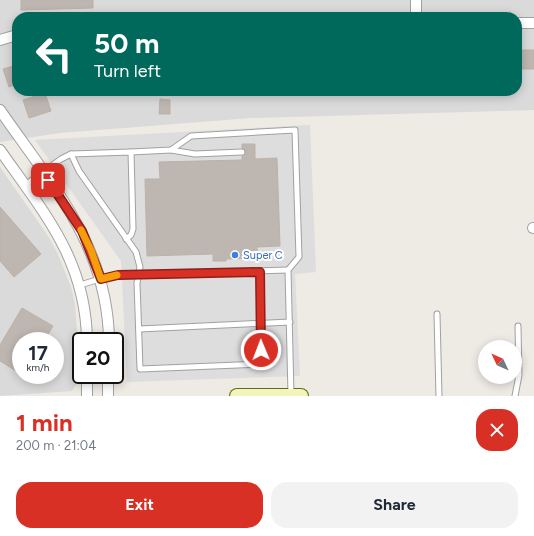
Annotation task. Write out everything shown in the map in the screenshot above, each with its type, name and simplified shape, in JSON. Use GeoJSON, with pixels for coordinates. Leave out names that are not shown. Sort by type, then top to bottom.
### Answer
{"type":"FeatureCollection","features":[{"type":"Feature","properties":{"kind":"street"},"geometry":{"type":"LineString","coordinates":[[416,0],[416,12]]}},
{"type":"Feature","properties":{"kind":"street"},"geometry":{"type":"LineString","coordinates":[[522,23],[534,23]]}},
{"type":"Feature","properties":{"kind":"street"},"geometry":{"type":"LineString","coordinates":[[0,40],[12,36]]}},
{"type":"Feature","properties":{"kind":"street"},"geometry":{"type":"LineString","coordinates":[[0,110],[82,231],[101,279],[107,308],[108,332]]}},
{"type":"Feature","properties":{"kind":"street"},"geometry":{"type":"LineString","coordinates":[[0,150],[63,244],[80,285],[86,319],[86,332]]}},
{"type":"Feature","properties":{"kind":"street"},"geometry":{"type":"LineString","coordinates":[[87,384],[87,396]]}},
{"type":"Feature","properties":{"kind":"street"},"geometry":{"type":"LineString","coordinates":[[108,384],[108,396]]}},
{"type":"Feature","properties":{"kind":"street"},"geometry":{"type":"LineString","coordinates":[[238,396],[301,396]]}},
{"type":"Feature","properties":{"kind":"lane"},"geometry":{"type":"LineString","coordinates":[[80,285],[113,275],[288,270],[299,258],[295,130],[191,136],[171,150]]}},
{"type":"Feature","properties":{"kind":"lane"},"geometry":{"type":"LineString","coordinates":[[25,186],[43,172],[71,154],[171,150],[195,154],[242,152]]}},
{"type":"Feature","properties":{"kind":"lane"},"geometry":{"type":"LineString","coordinates":[[126,239],[131,235],[133,228],[131,152]]}},
{"type":"Feature","properties":{"kind":"lane"},"geometry":{"type":"LineString","coordinates":[[71,154],[79,171],[138,256],[140,267],[137,283],[140,369],[261,364],[260,272]]}},
{"type":"Feature","properties":{"kind":"lane"},"geometry":{"type":"LineString","coordinates":[[288,270],[291,396]]}},
{"type":"Feature","properties":{"kind":"lane"},"geometry":{"type":"LineString","coordinates":[[437,314],[439,396]]}},
{"type":"Feature","properties":{"kind":"lane"},"geometry":{"type":"LineString","coordinates":[[139,329],[290,322]]}},
{"type":"Feature","properties":{"kind":"lane"},"geometry":{"type":"LineString","coordinates":[[515,396],[519,375],[518,326]]}},
{"type":"Feature","properties":{"kind":"shaded area"},"geometry":{"type":"Polygon","coordinates":[[[0,0],[534,0],[534,110],[251,118],[60,133],[0,142],[0,0]]]}},
{"type":"Feature","properties":{"kind":"shaded area"},"geometry":{"type":"Polygon","coordinates":[[[310,125],[316,272],[295,274],[300,376],[127,382],[121,261],[35,140],[310,125]]]}},
{"type":"Feature","properties":{"kind":"shaded area"},"geometry":{"type":"Polygon","coordinates":[[[0,167],[48,236],[57,252],[71,287],[75,304],[77,331],[72,332],[72,384],[76,384],[72,391],[0,396],[0,167]]]}},
{"type":"Feature","properties":{"kind":"building"},"geometry":{"type":"Polygon","coordinates":[[[21,0],[93,0],[93,8],[21,10],[21,0]]]}},
{"type":"Feature","properties":{"kind":"building"},"geometry":{"type":"Polygon","coordinates":[[[522,50],[534,50],[534,69],[522,69],[522,50]]]}},
{"type":"Feature","properties":{"kind":"building"},"geometry":{"type":"Polygon","coordinates":[[[12,66],[12,86],[9,87],[3,69],[12,66]]]}},
{"type":"Feature","properties":{"kind":"building"},"geometry":{"type":"Polygon","coordinates":[[[36,96],[46,96],[51,111],[29,118],[23,100],[36,96]]]}},
{"type":"Feature","properties":{"kind":"building"},"geometry":{"type":"Polygon","coordinates":[[[160,99],[170,100],[170,114],[159,114],[160,99]]]}},
{"type":"Feature","properties":{"kind":"building"},"geometry":{"type":"Polygon","coordinates":[[[242,144],[255,144],[255,159],[277,158],[280,246],[257,247],[257,258],[226,259],[226,261],[213,261],[213,254],[147,256],[145,179],[160,179],[159,162],[242,160],[242,156],[246,152],[242,148],[242,144]]]}},
{"type":"Feature","properties":{"kind":"building"},"geometry":{"type":"Polygon","coordinates":[[[0,207],[41,254],[14,277],[0,261],[0,207]]]}},
{"type":"Feature","properties":{"kind":"building"},"geometry":{"type":"Polygon","coordinates":[[[22,308],[53,326],[49,332],[12,332],[12,368],[0,361],[0,345],[22,308]]]}},
{"type":"Feature","properties":{"kind":"slow traffic"},"geometry":{"type":"LineString","coordinates":[[81,230],[91,250],[101,279],[117,275]]}},
{"type":"Feature","properties":{"kind":"place","name":"Super C"},"geometry":{"type":"Point","coordinates":[235,255]}},
{"type":"Feature","properties":{"kind":"route"},"geometry":{"type":"LineString","coordinates":[[48,180],[82,231],[95,260],[101,279],[113,275],[260,272],[261,350]]}}]}
